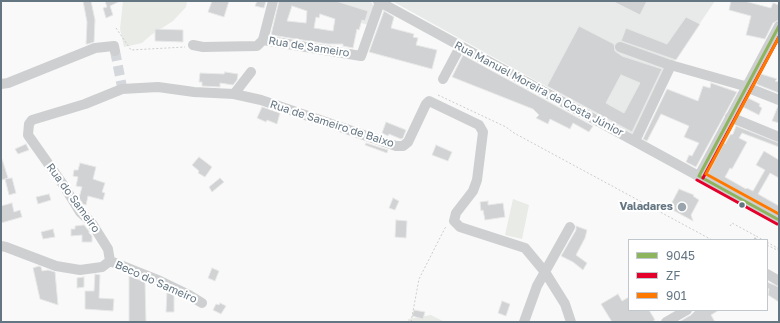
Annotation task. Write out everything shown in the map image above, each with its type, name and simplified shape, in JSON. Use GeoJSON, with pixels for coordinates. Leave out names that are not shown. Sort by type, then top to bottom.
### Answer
{"type":"FeatureCollection","features":[{"type":"Feature","properties":{"kind":"street","name":"Rua de Sameiro"},"geometry":{"type":"LineString","coordinates":[[273,1],[263,40],[361,56],[379,2]]}},
{"type":"Feature","properties":{"kind":"street","name":"Rua Manuel Moreira da Costa Júnior"},"geometry":{"type":"LineString","coordinates":[[379,2],[779,220]]}},
{"type":"Feature","properties":{"kind":"street"},"geometry":{"type":"LineString","coordinates":[[699,176],[779,26]]}},
{"type":"Feature","properties":{"kind":"street"},"geometry":{"type":"LineString","coordinates":[[193,45],[203,47],[256,46],[263,40]]}},
{"type":"Feature","properties":{"kind":"street"},"geometry":{"type":"LineString","coordinates":[[442,79],[460,46]]}},
{"type":"Feature","properties":{"kind":"street"},"geometry":{"type":"LineString","coordinates":[[620,46],[671,65],[746,87],[779,100]]}},
{"type":"Feature","properties":{"kind":"street"},"geometry":{"type":"LineString","coordinates":[[1,84],[8,83],[95,48],[115,49]]}},
{"type":"Feature","properties":{"kind":"street"},"geometry":{"type":"LineString","coordinates":[[634,141],[671,65]]}},
{"type":"Feature","properties":{"kind":"street"},"geometry":{"type":"LineString","coordinates":[[234,94],[250,72]]}},
{"type":"Feature","properties":{"kind":"street","name":"Rua de Sameiro de Baixo"},"geometry":{"type":"LineString","coordinates":[[122,88],[158,87],[194,92],[234,94],[260,100],[396,146],[403,146],[408,142],[426,104],[429,101],[479,125],[483,132],[477,180],[473,191],[456,213],[454,221]]}},
{"type":"Feature","properties":{"kind":"street","name":"Rua do Sameiro"},"geometry":{"type":"LineString","coordinates":[[110,261],[108,249],[99,234],[91,222],[80,212],[64,186],[28,135],[28,129],[32,120],[85,104],[122,88]]}},
{"type":"Feature","properties":{"kind":"street"},"geometry":{"type":"LineString","coordinates":[[730,117],[779,136]]}},
{"type":"Feature","properties":{"kind":"street"},"geometry":{"type":"LineString","coordinates":[[454,221],[460,227],[525,248],[545,272],[565,304],[572,322]]}},
{"type":"Feature","properties":{"kind":"street"},"geometry":{"type":"LineString","coordinates":[[524,322],[537,286],[570,227]]}},
{"type":"Feature","properties":{"kind":"street"},"geometry":{"type":"LineString","coordinates":[[1,246],[56,266],[80,270],[102,267],[110,261]]}},
{"type":"Feature","properties":{"kind":"street","name":"Beco do Sameiro"},"geometry":{"type":"LineString","coordinates":[[110,261],[160,281],[202,303]]}},
{"type":"Feature","properties":{"kind":"street"},"geometry":{"type":"LineString","coordinates":[[768,275],[779,281]]}},
{"type":"Feature","properties":{"kind":"street"},"geometry":{"type":"LineString","coordinates":[[666,322],[685,311]]}},
{"type":"Feature","properties":{"kind":"path"},"geometry":{"type":"LineString","coordinates":[[116,28],[130,50],[192,47],[193,45]]}},
{"type":"Feature","properties":{"kind":"path"},"geometry":{"type":"LineString","coordinates":[[440,96],[506,127],[710,239]]}},
{"type":"Feature","properties":{"kind":"path"},"geometry":{"type":"LineString","coordinates":[[411,322],[419,279],[445,228],[454,221]]}},
{"type":"Feature","properties":{"kind":"path"},"geometry":{"type":"LineString","coordinates":[[730,226],[732,223],[761,239]]}},
{"type":"Feature","properties":{"kind":"path"},"geometry":{"type":"LineString","coordinates":[[768,243],[779,249]]}},
{"type":"Feature","properties":{"kind":"path"},"geometry":{"type":"LineString","coordinates":[[768,246],[779,251]]}},
{"type":"Feature","properties":{"kind":"shaded area"},"geometry":{"type":"Polygon","coordinates":[[[123,1],[187,1],[186,7],[173,21],[151,35],[142,43],[124,47],[120,29],[123,1]]]}},
{"type":"Feature","properties":{"kind":"shaded area"},"geometry":{"type":"Polygon","coordinates":[[[292,1],[368,1],[372,3],[374,8],[368,25],[292,1]]]}},
{"type":"Feature","properties":{"kind":"shaded area"},"geometry":{"type":"Polygon","coordinates":[[[392,1],[715,1],[673,63],[634,135],[392,1]]]}},
{"type":"Feature","properties":{"kind":"shaded area"},"geometry":{"type":"Polygon","coordinates":[[[513,199],[529,205],[522,239],[505,235],[513,199]]]}},
{"type":"Feature","properties":{"kind":"shaded area"},"geometry":{"type":"Polygon","coordinates":[[[431,315],[445,322],[408,322],[408,319],[431,315]]]}},
{"type":"Feature","properties":{"kind":"building"},"geometry":{"type":"Polygon","coordinates":[[[83,1],[91,1],[95,20],[94,42],[88,44],[86,44],[87,22],[83,1]]]}},
{"type":"Feature","properties":{"kind":"building"},"geometry":{"type":"Polygon","coordinates":[[[105,1],[120,1],[110,6],[113,15],[106,18],[103,8],[107,7],[105,1]]]}},
{"type":"Feature","properties":{"kind":"building"},"geometry":{"type":"Polygon","coordinates":[[[212,1],[229,1],[224,17],[208,12],[212,1]]]}},
{"type":"Feature","properties":{"kind":"building"},"geometry":{"type":"Polygon","coordinates":[[[257,1],[266,1],[264,8],[255,6],[257,1]]]}},
{"type":"Feature","properties":{"kind":"building"},"geometry":{"type":"Polygon","coordinates":[[[279,1],[336,1],[368,11],[365,21],[362,20],[359,30],[357,29],[353,48],[343,46],[343,44],[328,44],[271,35],[279,1]],[[292,6],[287,21],[306,23],[307,11],[292,6]],[[320,14],[319,18],[316,17],[314,28],[333,31],[335,19],[320,14]]]}},
{"type":"Feature","properties":{"kind":"building"},"geometry":{"type":"Polygon","coordinates":[[[612,1],[647,1],[640,15],[612,1]]]}},
{"type":"Feature","properties":{"kind":"building"},"geometry":{"type":"Polygon","coordinates":[[[731,1],[744,1],[771,8],[773,3],[779,5],[779,20],[773,23],[765,39],[746,35],[751,16],[729,10],[731,1]]]}},
{"type":"Feature","properties":{"kind":"building"},"geometry":{"type":"Polygon","coordinates":[[[384,11],[394,17],[391,28],[414,34],[413,37],[418,38],[416,45],[437,50],[432,69],[369,52],[384,11]]]}},
{"type":"Feature","properties":{"kind":"building"},"geometry":{"type":"Polygon","coordinates":[[[686,17],[700,24],[676,60],[621,41],[626,28],[667,44],[686,17]]]}},
{"type":"Feature","properties":{"kind":"building"},"geometry":{"type":"Polygon","coordinates":[[[579,26],[614,44],[615,51],[622,56],[662,69],[632,132],[547,86],[579,26]],[[621,75],[606,103],[624,113],[640,83],[621,75]]]}},
{"type":"Feature","properties":{"kind":"building"},"geometry":{"type":"Polygon","coordinates":[[[155,29],[183,30],[183,42],[155,41],[155,29]]]}},
{"type":"Feature","properties":{"kind":"building"},"geometry":{"type":"Polygon","coordinates":[[[463,55],[593,126],[589,132],[573,123],[570,129],[550,119],[548,124],[536,118],[539,115],[533,109],[452,77],[463,55]]]}},
{"type":"Feature","properties":{"kind":"building"},"geometry":{"type":"Polygon","coordinates":[[[225,72],[238,74],[237,80],[233,85],[220,83],[220,87],[202,86],[202,82],[199,82],[200,73],[224,74],[225,72]]]}},
{"type":"Feature","properties":{"kind":"building"},"geometry":{"type":"Polygon","coordinates":[[[761,74],[777,79],[775,81],[779,82],[779,93],[756,84],[761,74]]]}},
{"type":"Feature","properties":{"kind":"building"},"geometry":{"type":"Polygon","coordinates":[[[711,83],[737,92],[696,167],[686,162],[689,155],[692,156],[699,143],[684,137],[689,126],[661,114],[647,141],[643,139],[667,89],[698,101],[703,86],[710,88],[711,83]]]}},
{"type":"Feature","properties":{"kind":"building"},"geometry":{"type":"Polygon","coordinates":[[[748,98],[760,104],[759,106],[762,108],[759,115],[743,107],[748,98]]]}},
{"type":"Feature","properties":{"kind":"building"},"geometry":{"type":"Polygon","coordinates":[[[779,106],[779,123],[772,121],[779,106]]]}},
{"type":"Feature","properties":{"kind":"building"},"geometry":{"type":"Polygon","coordinates":[[[262,107],[280,113],[277,124],[267,120],[266,122],[257,118],[262,107]]]}},
{"type":"Feature","properties":{"kind":"building"},"geometry":{"type":"Polygon","coordinates":[[[386,122],[406,130],[403,138],[401,139],[389,134],[388,136],[382,133],[386,122]]]}},
{"type":"Feature","properties":{"kind":"building"},"geometry":{"type":"Polygon","coordinates":[[[736,126],[779,143],[779,147],[742,133],[739,138],[747,142],[732,169],[730,168],[725,177],[746,189],[747,188],[753,191],[765,170],[756,165],[764,151],[779,160],[779,178],[770,173],[758,194],[779,206],[779,213],[708,174],[724,143],[725,144],[730,135],[733,134],[736,126]]]}},
{"type":"Feature","properties":{"kind":"building"},"geometry":{"type":"Polygon","coordinates":[[[366,143],[388,150],[387,153],[365,145],[366,143]]]}},
{"type":"Feature","properties":{"kind":"building"},"geometry":{"type":"Polygon","coordinates":[[[26,144],[29,150],[18,154],[15,149],[26,144]]]}},
{"type":"Feature","properties":{"kind":"building"},"geometry":{"type":"Polygon","coordinates":[[[436,145],[452,152],[448,161],[432,155],[436,145]]]}},
{"type":"Feature","properties":{"kind":"building"},"geometry":{"type":"Polygon","coordinates":[[[199,157],[212,167],[205,177],[198,173],[199,171],[192,165],[199,157]]]}},
{"type":"Feature","properties":{"kind":"building"},"geometry":{"type":"Polygon","coordinates":[[[1,159],[8,178],[2,180],[1,176],[1,159]]]}},
{"type":"Feature","properties":{"kind":"building"},"geometry":{"type":"Polygon","coordinates":[[[80,163],[96,167],[93,179],[105,183],[102,192],[105,193],[103,200],[88,196],[86,205],[83,204],[79,198],[82,187],[76,186],[78,177],[73,176],[74,170],[78,170],[80,163]]]}},
{"type":"Feature","properties":{"kind":"building"},"geometry":{"type":"Polygon","coordinates":[[[12,178],[16,193],[9,195],[5,179],[12,178]]]}},
{"type":"Feature","properties":{"kind":"building"},"geometry":{"type":"Polygon","coordinates":[[[220,178],[224,182],[212,192],[209,187],[220,178]]]}},
{"type":"Feature","properties":{"kind":"building"},"geometry":{"type":"Polygon","coordinates":[[[679,189],[694,195],[693,196],[699,200],[691,215],[693,221],[669,208],[679,189]]]}},
{"type":"Feature","properties":{"kind":"building"},"geometry":{"type":"Polygon","coordinates":[[[49,194],[51,200],[38,204],[36,197],[49,194]]]}},
{"type":"Feature","properties":{"kind":"building"},"geometry":{"type":"Polygon","coordinates":[[[393,198],[399,201],[395,210],[389,208],[393,198]]]}},
{"type":"Feature","properties":{"kind":"building"},"geometry":{"type":"Polygon","coordinates":[[[488,201],[488,205],[503,203],[505,217],[485,220],[483,210],[481,211],[480,202],[488,201]]]}},
{"type":"Feature","properties":{"kind":"building"},"geometry":{"type":"Polygon","coordinates":[[[12,203],[14,212],[20,210],[22,217],[1,223],[1,206],[12,203]]]}},
{"type":"Feature","properties":{"kind":"building"},"geometry":{"type":"Polygon","coordinates":[[[396,220],[407,221],[406,238],[395,237],[396,220]]]}},
{"type":"Feature","properties":{"kind":"building"},"geometry":{"type":"Polygon","coordinates":[[[84,225],[92,236],[92,242],[82,242],[82,235],[71,236],[71,229],[75,229],[75,226],[84,225]]]}},
{"type":"Feature","properties":{"kind":"building"},"geometry":{"type":"Polygon","coordinates":[[[576,226],[587,230],[585,238],[576,255],[587,263],[583,270],[573,262],[561,256],[576,230],[576,226]]]}},
{"type":"Feature","properties":{"kind":"building"},"geometry":{"type":"Polygon","coordinates":[[[53,229],[55,237],[43,239],[41,232],[53,229]]]}},
{"type":"Feature","properties":{"kind":"building"},"geometry":{"type":"Polygon","coordinates":[[[39,266],[41,267],[42,271],[48,270],[55,272],[58,305],[40,299],[33,268],[39,266]]]}},
{"type":"Feature","properties":{"kind":"building"},"geometry":{"type":"Polygon","coordinates":[[[212,268],[219,271],[215,281],[208,278],[212,268]]]}},
{"type":"Feature","properties":{"kind":"building"},"geometry":{"type":"Polygon","coordinates":[[[95,274],[100,275],[99,298],[114,299],[113,311],[85,309],[85,291],[94,291],[95,274]]]}},
{"type":"Feature","properties":{"kind":"building"},"geometry":{"type":"Polygon","coordinates":[[[129,276],[145,282],[146,322],[129,322],[129,276]]]}},
{"type":"Feature","properties":{"kind":"building"},"geometry":{"type":"Polygon","coordinates":[[[84,277],[84,287],[77,288],[77,278],[84,277]]]}},
{"type":"Feature","properties":{"kind":"building"},"geometry":{"type":"Polygon","coordinates":[[[768,282],[779,287],[779,302],[768,295],[768,282]]]}},
{"type":"Feature","properties":{"kind":"building"},"geometry":{"type":"Polygon","coordinates":[[[167,291],[174,295],[174,312],[166,312],[167,291]]]}},
{"type":"Feature","properties":{"kind":"building"},"geometry":{"type":"Polygon","coordinates":[[[618,294],[622,301],[628,298],[628,311],[650,311],[655,320],[652,322],[612,322],[601,304],[618,294]]]}},
{"type":"Feature","properties":{"kind":"building"},"geometry":{"type":"Polygon","coordinates":[[[502,301],[510,304],[506,316],[498,313],[502,301]]]}},
{"type":"Feature","properties":{"kind":"building"},"geometry":{"type":"Polygon","coordinates":[[[220,303],[226,306],[221,314],[213,310],[216,304],[219,305],[220,303]]]}},
{"type":"Feature","properties":{"kind":"building"},"geometry":{"type":"Polygon","coordinates":[[[414,310],[425,312],[423,319],[412,316],[414,310]]]}},
{"type":"Feature","properties":{"kind":"building"},"geometry":{"type":"Polygon","coordinates":[[[695,311],[717,311],[711,315],[715,322],[679,322],[695,311]]]}},
{"type":"Feature","properties":{"kind":"tunnel"},"geometry":{"type":"LineString","coordinates":[[115,51],[122,87]]}},
{"type":"Feature","properties":{"kind":"transit line","name":"9045"},"geometry":{"type":"LineString","coordinates":[[699,176],[779,26]]}},
{"type":"Feature","properties":{"kind":"transit line","name":"ZF"},"geometry":{"type":"LineString","coordinates":[[703,178],[779,37]]}},
{"type":"Feature","properties":{"kind":"transit line","name":"901"},"geometry":{"type":"LineString","coordinates":[[779,37],[706,174],[779,214]]}},
{"type":"Feature","properties":{"kind":"transit line","name":"9045"},"geometry":{"type":"LineString","coordinates":[[699,176],[779,220]]}},
{"type":"Feature","properties":{"kind":"transit line","name":"ZF"},"geometry":{"type":"LineString","coordinates":[[697,180],[777,224]]}},
{"type":"Feature","properties":{"kind":"place","name":"Valadares"},"geometry":{"type":"Point","coordinates":[682,207]}}]}
